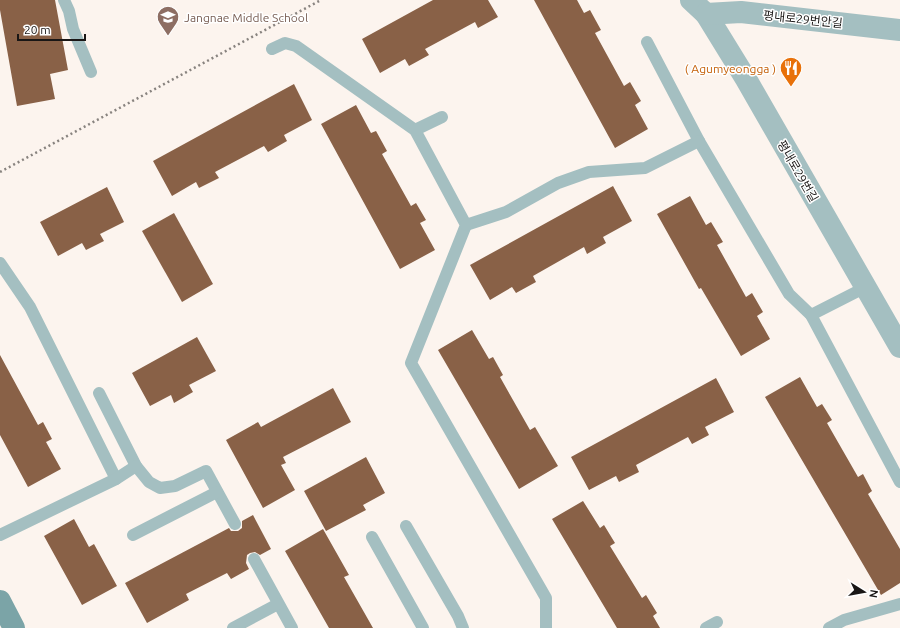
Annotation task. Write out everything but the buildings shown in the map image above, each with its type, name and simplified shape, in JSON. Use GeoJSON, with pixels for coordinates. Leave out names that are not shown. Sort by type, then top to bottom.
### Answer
{"type":"FeatureCollection","features":[{"type":"Feature","properties":{"kind":"street","name":"평내로29번안길"},"geometry":{"type":"LineString","coordinates":[[698,7],[900,30]]}},
{"type":"Feature","properties":{"kind":"street","name":"평내로29번길"},"geometry":{"type":"LineString","coordinates":[[698,7],[746,79],[900,347]]}},
{"type":"Feature","properties":{"kind":"street"},"geometry":{"type":"LineString","coordinates":[[0,602],[14,628]]}},
{"type":"Feature","properties":{"kind":"lane"},"geometry":{"type":"LineString","coordinates":[[64,0],[69,11],[73,29],[91,72]]}},
{"type":"Feature","properties":{"kind":"lane"},"geometry":{"type":"LineString","coordinates":[[647,42],[698,141],[789,294],[811,315],[900,482]]}},
{"type":"Feature","properties":{"kind":"lane"},"geometry":{"type":"LineString","coordinates":[[272,49],[285,43],[296,46],[415,130],[466,225],[411,363],[546,598],[546,628]]}},
{"type":"Feature","properties":{"kind":"lane"},"geometry":{"type":"LineString","coordinates":[[415,130],[442,117]]}},
{"type":"Feature","properties":{"kind":"lane"},"geometry":{"type":"LineString","coordinates":[[466,225],[506,212],[558,183],[589,172],[645,168],[698,141]]}},
{"type":"Feature","properties":{"kind":"lane"},"geometry":{"type":"LineString","coordinates":[[0,263],[30,307],[116,479]]}},
{"type":"Feature","properties":{"kind":"lane"},"geometry":{"type":"LineString","coordinates":[[811,315],[866,287]]}},
{"type":"Feature","properties":{"kind":"lane"},"geometry":{"type":"LineString","coordinates":[[99,394],[136,466],[149,482],[160,488],[175,486],[206,471],[235,524]]}},
{"type":"Feature","properties":{"kind":"lane"},"geometry":{"type":"LineString","coordinates":[[0,535],[116,479],[136,466]]}},
{"type":"Feature","properties":{"kind":"lane"},"geometry":{"type":"LineString","coordinates":[[133,535],[217,492]]}},
{"type":"Feature","properties":{"kind":"lane"},"geometry":{"type":"LineString","coordinates":[[406,526],[458,616],[462,628]]}},
{"type":"Feature","properties":{"kind":"lane"},"geometry":{"type":"LineString","coordinates":[[372,537],[423,628]]}},
{"type":"Feature","properties":{"kind":"lane"},"geometry":{"type":"LineString","coordinates":[[254,559],[292,628]]}},
{"type":"Feature","properties":{"kind":"lane"},"geometry":{"type":"LineString","coordinates":[[233,628],[278,604]]}},
{"type":"Feature","properties":{"kind":"lane"},"geometry":{"type":"LineString","coordinates":[[829,628],[844,620],[900,604]]}},
{"type":"Feature","properties":{"kind":"lane"},"geometry":{"type":"LineString","coordinates":[[706,628],[717,622]]}},
{"type":"Feature","properties":{"kind":"path"},"geometry":{"type":"LineString","coordinates":[[0,172],[321,0]]}},
{"type":"Feature","properties":{"kind":"place","name":"Jangnae Middle School"},"geometry":{"type":"Point","coordinates":[168,36]}},
{"type":"Feature","properties":{"kind":"place","name":"( Agumyeongga )"},"geometry":{"type":"Point","coordinates":[791,88]}}]}
